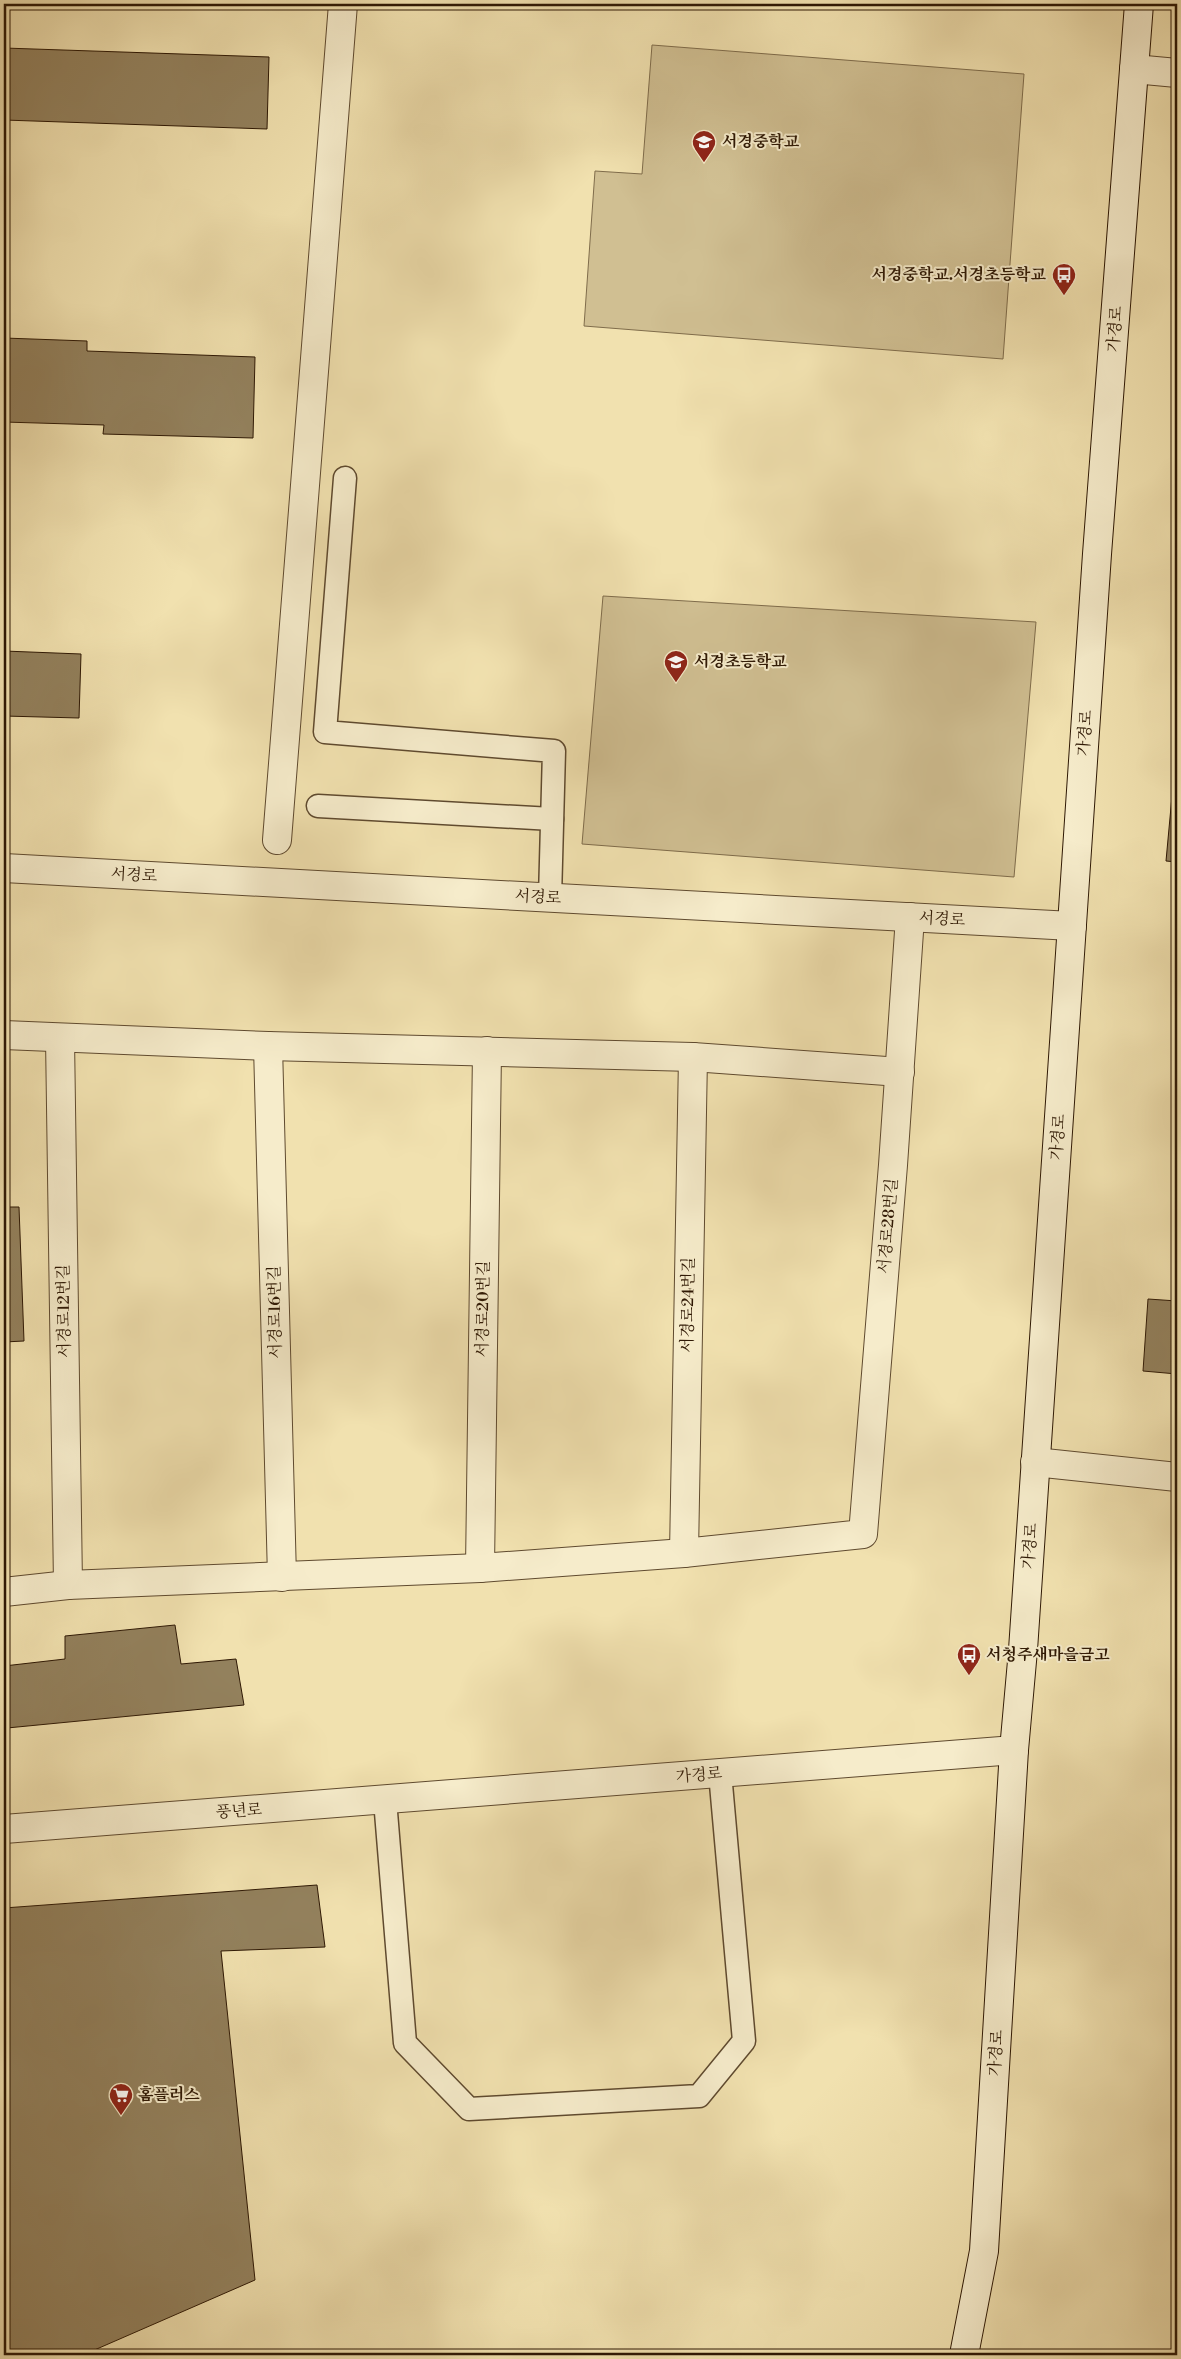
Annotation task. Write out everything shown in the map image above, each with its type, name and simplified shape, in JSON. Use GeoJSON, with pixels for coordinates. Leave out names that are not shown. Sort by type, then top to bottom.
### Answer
{"type":"FeatureCollection","features":[{"type":"Feature","properties":{"kind":"street"},"geometry":{"type":"LineString","coordinates":[[277,840],[343,4]]}},
{"type":"Feature","properties":{"kind":"street","name":"가경로"},"geometry":{"type":"LineString","coordinates":[[964,2355],[984,2251],[1014,1750],[1098,554],[1140,4]]}},
{"type":"Feature","properties":{"kind":"street"},"geometry":{"type":"LineString","coordinates":[[1134,69],[1177,73]]}},
{"type":"Feature","properties":{"kind":"street","name":"서경로"},"geometry":{"type":"LineString","coordinates":[[4,868],[1072,926]]}},
{"type":"Feature","properties":{"kind":"street","name":"서경로28번길"},"geometry":{"type":"LineString","coordinates":[[684,1553],[863,1534],[900,1072],[910,917]]}},
{"type":"Feature","properties":{"kind":"street"},"geometry":{"type":"LineString","coordinates":[[4,1035],[268,1046],[487,1050],[693,1058],[900,1072]]}},
{"type":"Feature","properties":{"kind":"street","name":"서경로12번길"},"geometry":{"type":"LineString","coordinates":[[60,1038],[68,1585]]}},
{"type":"Feature","properties":{"kind":"street","name":"서경로16번길"},"geometry":{"type":"LineString","coordinates":[[268,1046],[282,1577]]}},
{"type":"Feature","properties":{"kind":"street","name":"서경로20번길"},"geometry":{"type":"LineString","coordinates":[[480,1568],[487,1050]]}},
{"type":"Feature","properties":{"kind":"street","name":"서경로24번길"},"geometry":{"type":"LineString","coordinates":[[684,1553],[693,1058]]}},
{"type":"Feature","properties":{"kind":"street"},"geometry":{"type":"LineString","coordinates":[[1035,1462],[1177,1477]]}},
{"type":"Feature","properties":{"kind":"street"},"geometry":{"type":"LineString","coordinates":[[4,1592],[68,1585],[480,1568],[684,1553]]}},
{"type":"Feature","properties":{"kind":"street","name":"가경로"},"geometry":{"type":"LineString","coordinates":[[474,1793],[1014,1750]]}},
{"type":"Feature","properties":{"kind":"street","name":"풍년로"},"geometry":{"type":"LineString","coordinates":[[4,1829],[474,1793]]}},
{"type":"Feature","properties":{"kind":"lane"},"geometry":{"type":"LineString","coordinates":[[345,478],[326,732],[554,751],[550,898]]}},
{"type":"Feature","properties":{"kind":"lane"},"geometry":{"type":"LineString","coordinates":[[318,806],[552,819]]}},
{"type":"Feature","properties":{"kind":"lane"},"geometry":{"type":"LineString","coordinates":[[385,1800],[405,2043],[469,2109],[699,2096],[744,2041],[720,1773]]}},
{"type":"Feature","properties":{"kind":"shaded area"},"geometry":{"type":"Polygon","coordinates":[[[652,45],[1024,74],[1003,359],[584,326],[595,171],[642,174],[652,45]]]}},
{"type":"Feature","properties":{"kind":"shaded area"},"geometry":{"type":"Polygon","coordinates":[[[603,596],[1036,622],[1014,877],[582,844],[603,596]]]}},
{"type":"Feature","properties":{"kind":"building"},"geometry":{"type":"Polygon","coordinates":[[[4,48],[269,57],[267,129],[4,120],[4,48]]]}},
{"type":"Feature","properties":{"kind":"building"},"geometry":{"type":"Polygon","coordinates":[[[4,338],[87,341],[87,351],[255,357],[253,438],[103,434],[104,425],[4,422],[4,338]]]}},
{"type":"Feature","properties":{"kind":"building"},"geometry":{"type":"Polygon","coordinates":[[[4,651],[81,654],[79,718],[4,716],[4,651]]]}},
{"type":"Feature","properties":{"kind":"building"},"geometry":{"type":"Polygon","coordinates":[[[1177,742],[1177,862],[1166,861],[1177,742]]]}},
{"type":"Feature","properties":{"kind":"building"},"geometry":{"type":"Polygon","coordinates":[[[4,1207],[19,1207],[24,1341],[4,1342],[4,1207]]]}},
{"type":"Feature","properties":{"kind":"building"},"geometry":{"type":"Polygon","coordinates":[[[1148,1299],[1177,1301],[1177,1374],[1143,1371],[1148,1299]]]}},
{"type":"Feature","properties":{"kind":"building"},"geometry":{"type":"Polygon","coordinates":[[[175,1625],[181,1664],[236,1659],[244,1705],[7,1728],[4,1666],[65,1659],[65,1636],[175,1625]]]}},
{"type":"Feature","properties":{"kind":"building","name":"홈플러스"},"geometry":{"type":"Polygon","coordinates":[[[317,1885],[325,1947],[221,1951],[255,2280],[83,2355],[4,2355],[4,1908],[317,1885]]]}},
{"type":"Feature","properties":{"kind":"place","name":"서경중학교"},"geometry":{"type":"Point","coordinates":[704,163]}},
{"type":"Feature","properties":{"kind":"place","name":"서경중학교.서경초등학교"},"geometry":{"type":"Point","coordinates":[1064,296]}},
{"type":"Feature","properties":{"kind":"place","name":"서경초등학교"},"geometry":{"type":"Point","coordinates":[676,683]}},
{"type":"Feature","properties":{"kind":"place","name":"서청주새마을금고"},"geometry":{"type":"Point","coordinates":[969,1676]}},
{"type":"Feature","properties":{"kind":"place","name":"홈플러스"},"geometry":{"type":"Point","coordinates":[121,2116]}}]}
